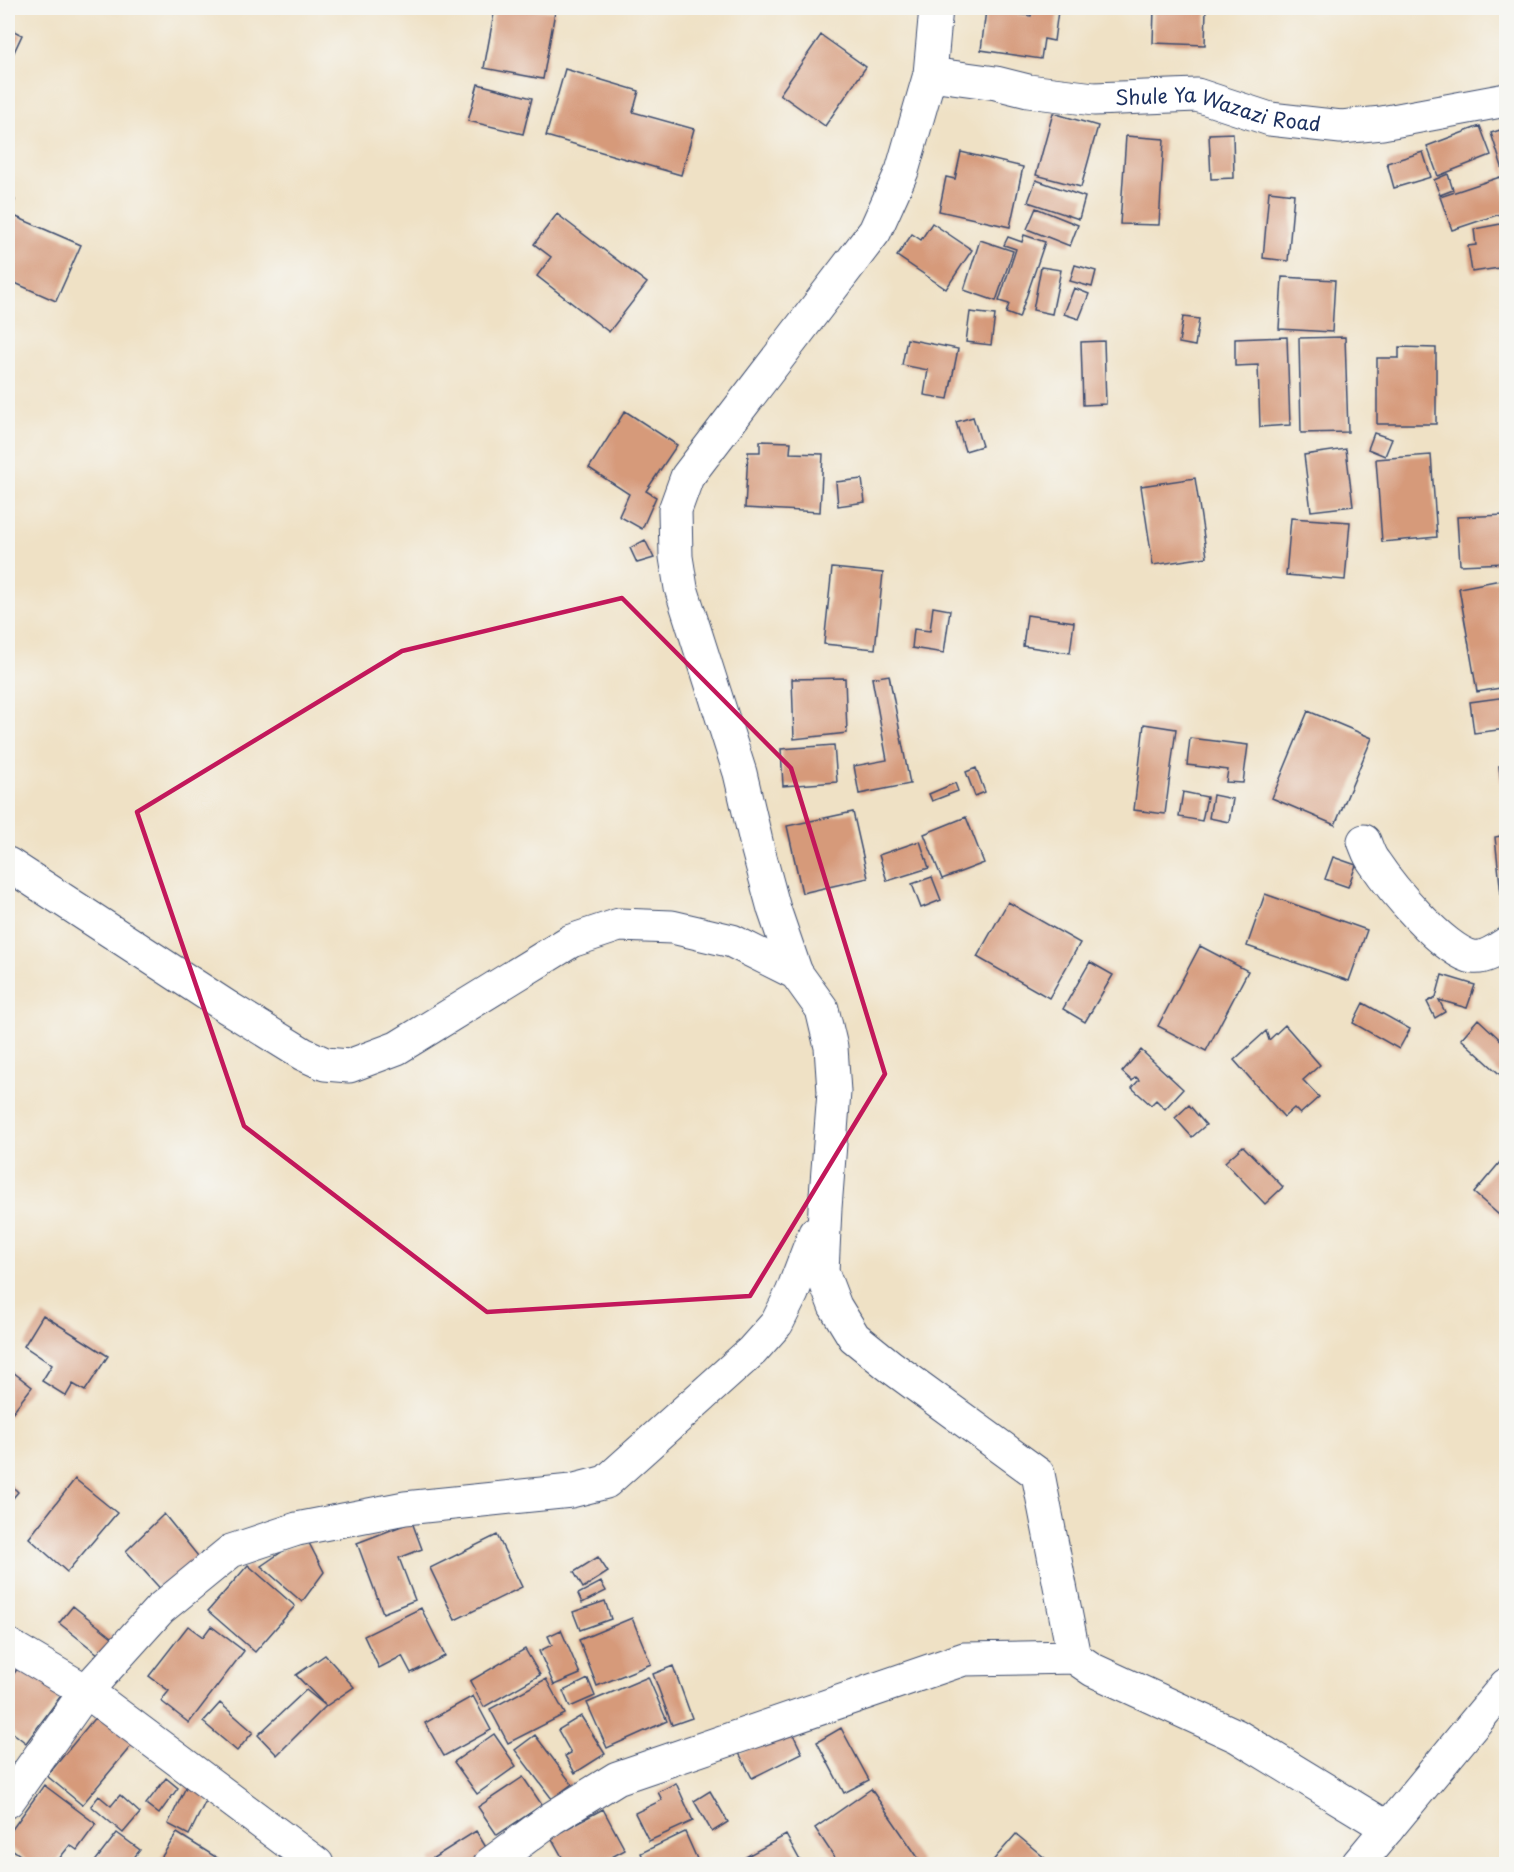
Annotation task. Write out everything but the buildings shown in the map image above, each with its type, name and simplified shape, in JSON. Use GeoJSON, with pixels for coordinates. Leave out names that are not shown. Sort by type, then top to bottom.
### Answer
{"type":"FeatureCollection","features":[{"type":"Feature","properties":{"kind":"street"},"geometry":{"type":"LineString","coordinates":[[936,8],[930,74],[902,171],[875,231],[687,477],[675,510],[676,557],[681,588],[740,773],[774,909],[796,973],[822,1009],[831,1047],[834,1092],[822,1272],[835,1306],[854,1337],[1038,1474],[1074,1657]]}},
{"type":"Feature","properties":{"kind":"street","name":"Shule Ya Wazazi Road"},"geometry":{"type":"LineString","coordinates":[[930,74],[996,83],[1028,91],[1094,99],[1197,95],[1270,119],[1341,127],[1382,123],[1506,100]]}},
{"type":"Feature","properties":{"kind":"street"},"geometry":{"type":"LineString","coordinates":[[1364,841],[1372,861],[1409,906],[1437,936],[1452,947],[1473,957],[1490,954],[1506,944]]}},
{"type":"Feature","properties":{"kind":"street"},"geometry":{"type":"LineString","coordinates":[[8,864],[227,1007],[303,1054],[326,1064],[349,1066],[397,1048],[571,941],[619,925],[672,927],[732,941],[796,973]]}},
{"type":"Feature","properties":{"kind":"street"},"geometry":{"type":"LineString","coordinates":[[8,1801],[86,1691],[160,1609],[231,1551],[297,1528],[405,1508],[571,1491],[606,1482],[752,1351],[777,1323],[792,1293],[825,1208]]}},
{"type":"Feature","properties":{"kind":"street"},"geometry":{"type":"LineString","coordinates":[[8,1645],[86,1691],[317,1864]]}},
{"type":"Feature","properties":{"kind":"street"},"geometry":{"type":"LineString","coordinates":[[490,1864],[552,1818],[617,1778],[964,1659],[1074,1657],[1094,1670],[1237,1736],[1388,1828]]}},
{"type":"Feature","properties":{"kind":"street"},"geometry":{"type":"LineString","coordinates":[[1358,1864],[1506,1685]]}},
{"type":"Feature","properties":{"kind":"highlighted area"},"geometry":{"type":"Polygon","coordinates":[[[622,598],[791,768],[885,1074],[750,1296],[487,1312],[244,1126],[137,812],[402,651],[622,598]]]}}]}
